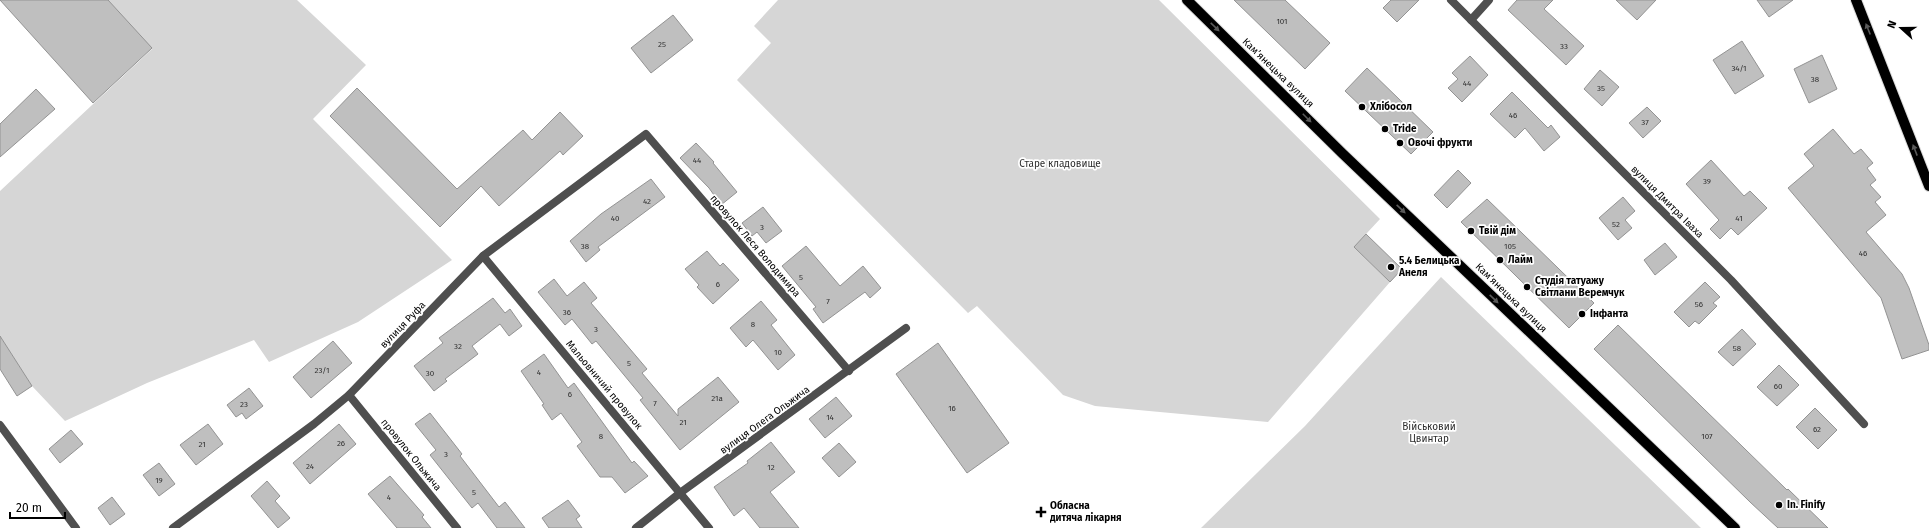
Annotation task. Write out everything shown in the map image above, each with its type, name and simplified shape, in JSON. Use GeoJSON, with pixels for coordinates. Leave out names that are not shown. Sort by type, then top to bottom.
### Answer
{"type":"FeatureCollection","features":[{"type":"Feature","properties":{"kind":"main road","name":"Камʼянецька вулиця"},"geometry":{"type":"LineString","coordinates":[[1187,0],[1343,154],[1735,528]]}},
{"type":"Feature","properties":{"kind":"main road"},"geometry":{"type":"LineString","coordinates":[[1856,0],[1929,186]]}},
{"type":"Feature","properties":{"kind":"street","name":"вулиця Дмитра Іваха"},"geometry":{"type":"LineString","coordinates":[[1451,0],[1732,280],[1864,424]]}},
{"type":"Feature","properties":{"kind":"street"},"geometry":{"type":"LineString","coordinates":[[1471,20],[1488,0]]}},
{"type":"Feature","properties":{"kind":"street","name":"вулиця Руфа"},"geometry":{"type":"LineString","coordinates":[[172,528],[314,424],[349,395],[483,256],[646,134]]}},
{"type":"Feature","properties":{"kind":"street","name":"провулок Леся Володимира"},"geometry":{"type":"LineString","coordinates":[[646,134],[849,371]]}},
{"type":"Feature","properties":{"kind":"street","name":"Мальовничий провулок"},"geometry":{"type":"LineString","coordinates":[[483,256],[709,528]]}},
{"type":"Feature","properties":{"kind":"street","name":"вулиця Олега Ольжича"},"geometry":{"type":"LineString","coordinates":[[636,528],[680,493],[906,328]]}},
{"type":"Feature","properties":{"kind":"street","name":"провулок Ольжича"},"geometry":{"type":"LineString","coordinates":[[349,395],[457,528]]}},
{"type":"Feature","properties":{"kind":"street"},"geometry":{"type":"LineString","coordinates":[[0,425],[76,528]]}},
{"type":"Feature","properties":{"kind":"green space"},"geometry":{"type":"Polygon","coordinates":[[[108,0],[297,0],[366,65],[313,119],[452,260],[358,322],[269,362],[254,340],[147,383],[65,421],[32,386],[0,336],[0,191],[152,49],[108,0]]]}},
{"type":"Feature","properties":{"kind":"green space","name":"Старе кладовище"},"geometry":{"type":"Polygon","coordinates":[[[778,0],[1159,0],[1380,219],[1354,247],[1390,282],[1268,422],[1095,406],[1063,395],[977,306],[968,313],[737,80],[771,43],[754,26],[778,0]]]}},
{"type":"Feature","properties":{"kind":"green space","name":"Військовий Цвинтар"},"geometry":{"type":"Polygon","coordinates":[[[1441,277],[1701,528],[1201,528],[1305,426],[1441,277]]]}},
{"type":"Feature","properties":{"kind":"building"},"geometry":{"type":"Polygon","coordinates":[[[0,0],[108,0],[152,48],[93,103],[0,0]]]}},
{"type":"Feature","properties":{"kind":"building"},"geometry":{"type":"Polygon","coordinates":[[[1234,0],[1285,0],[1330,43],[1305,69],[1234,0]]]}},
{"type":"Feature","properties":{"kind":"building"},"geometry":{"type":"Polygon","coordinates":[[[1391,0],[1419,0],[1397,22],[1383,8],[1391,0]]]}},
{"type":"Feature","properties":{"kind":"building"},"geometry":{"type":"Polygon","coordinates":[[[1517,0],[1553,0],[1544,9],[1584,46],[1566,65],[1508,10],[1517,0]]]}},
{"type":"Feature","properties":{"kind":"building"},"geometry":{"type":"Polygon","coordinates":[[[1616,0],[1656,0],[1637,20],[1616,0]]]}},
{"type":"Feature","properties":{"kind":"building"},"geometry":{"type":"Polygon","coordinates":[[[1757,0],[1793,0],[1769,17],[1757,0]]]}},
{"type":"Feature","properties":{"kind":"building"},"geometry":{"type":"Polygon","coordinates":[[[673,15],[693,40],[651,73],[631,48],[673,15]]]}},
{"type":"Feature","properties":{"kind":"building"},"geometry":{"type":"Polygon","coordinates":[[[1742,41],[1764,76],[1735,94],[1713,60],[1742,41]]]}},
{"type":"Feature","properties":{"kind":"building"},"geometry":{"type":"Polygon","coordinates":[[[1822,55],[1837,89],[1809,103],[1794,69],[1822,55]]]}},
{"type":"Feature","properties":{"kind":"building"},"geometry":{"type":"Polygon","coordinates":[[[1470,56],[1488,75],[1462,102],[1448,88],[1458,79],[1452,73],[1470,56]]]}},
{"type":"Feature","properties":{"kind":"building"},"geometry":{"type":"Polygon","coordinates":[[[1367,68],[1433,132],[1411,154],[1345,91],[1367,68]]]}},
{"type":"Feature","properties":{"kind":"building"},"geometry":{"type":"Polygon","coordinates":[[[1600,70],[1619,87],[1602,106],[1584,89],[1600,70]]]}},
{"type":"Feature","properties":{"kind":"building"},"geometry":{"type":"Polygon","coordinates":[[[357,88],[457,189],[523,130],[532,140],[560,112],[583,136],[563,155],[560,151],[499,206],[481,186],[440,227],[330,116],[357,88]]]}},
{"type":"Feature","properties":{"kind":"building"},"geometry":{"type":"Polygon","coordinates":[[[36,89],[55,109],[0,157],[0,124],[36,89]]]}},
{"type":"Feature","properties":{"kind":"building"},"geometry":{"type":"Polygon","coordinates":[[[1512,92],[1548,128],[1551,125],[1560,137],[1544,151],[1525,128],[1515,138],[1490,114],[1512,92]]]}},
{"type":"Feature","properties":{"kind":"building"},"geometry":{"type":"Polygon","coordinates":[[[1647,107],[1661,121],[1643,138],[1629,123],[1647,107]]]}},
{"type":"Feature","properties":{"kind":"building"},"geometry":{"type":"Polygon","coordinates":[[[1833,129],[1854,154],[1861,149],[1873,163],[1867,168],[1876,180],[1870,185],[1881,197],[1875,202],[1886,215],[1866,232],[1902,274],[1909,288],[1929,345],[1929,350],[1902,359],[1881,298],[1788,188],[1814,166],[1804,154],[1833,129]]]}},
{"type":"Feature","properties":{"kind":"building"},"geometry":{"type":"Polygon","coordinates":[[[696,143],[714,162],[713,163],[737,192],[721,205],[709,188],[680,158],[696,143]]]}},
{"type":"Feature","properties":{"kind":"building"},"geometry":{"type":"Polygon","coordinates":[[[1711,160],[1744,196],[1750,191],[1767,208],[1738,235],[1731,228],[1720,239],[1710,229],[1719,220],[1686,184],[1711,160]]]}},
{"type":"Feature","properties":{"kind":"building"},"geometry":{"type":"Polygon","coordinates":[[[1458,170],[1471,183],[1447,208],[1434,195],[1458,170]]]}},
{"type":"Feature","properties":{"kind":"building"},"geometry":{"type":"Polygon","coordinates":[[[651,179],[665,197],[598,247],[600,250],[586,262],[570,241],[601,214],[651,179]]]}},
{"type":"Feature","properties":{"kind":"building"},"geometry":{"type":"Polygon","coordinates":[[[1623,197],[1635,211],[1625,220],[1632,228],[1618,240],[1599,218],[1623,197]]]}},
{"type":"Feature","properties":{"kind":"building"},"geometry":{"type":"Polygon","coordinates":[[[1487,199],[1594,303],[1569,328],[1461,222],[1487,199]]]}},
{"type":"Feature","properties":{"kind":"building"},"geometry":{"type":"Polygon","coordinates":[[[763,207],[782,231],[766,243],[757,232],[752,236],[742,223],[763,207]]]}},
{"type":"Feature","properties":{"kind":"building"},"geometry":{"type":"Polygon","coordinates":[[[1366,234],[1402,269],[1390,282],[1354,247],[1366,234]]]}},
{"type":"Feature","properties":{"kind":"building"},"geometry":{"type":"Polygon","coordinates":[[[1665,243],[1677,257],[1655,275],[1644,260],[1665,243]]]}},
{"type":"Feature","properties":{"kind":"building"},"geometry":{"type":"Polygon","coordinates":[[[806,246],[840,286],[863,266],[881,288],[870,298],[865,292],[823,323],[813,309],[816,307],[782,266],[806,246]]]}},
{"type":"Feature","properties":{"kind":"building"},"geometry":{"type":"Polygon","coordinates":[[[707,251],[720,266],[723,263],[739,280],[713,304],[697,287],[699,285],[685,269],[707,251]]]}},
{"type":"Feature","properties":{"kind":"building"},"geometry":{"type":"Polygon","coordinates":[[[554,279],[567,296],[584,282],[597,298],[591,303],[647,369],[642,373],[678,416],[678,409],[718,377],[739,402],[680,450],[640,400],[643,398],[596,341],[592,344],[572,319],[565,325],[538,292],[554,279]]]}},
{"type":"Feature","properties":{"kind":"building"},"geometry":{"type":"Polygon","coordinates":[[[1705,282],[1720,297],[1713,303],[1717,306],[1699,324],[1695,321],[1689,327],[1674,312],[1705,282]]]}},
{"type":"Feature","properties":{"kind":"building"},"geometry":{"type":"Polygon","coordinates":[[[493,298],[505,313],[510,309],[522,326],[509,336],[500,324],[472,346],[478,354],[445,379],[447,381],[434,391],[414,366],[443,343],[439,338],[493,298]]]}},
{"type":"Feature","properties":{"kind":"building"},"geometry":{"type":"Polygon","coordinates":[[[761,301],[777,320],[771,325],[795,355],[778,370],[753,340],[746,347],[730,328],[761,301]]]}},
{"type":"Feature","properties":{"kind":"building"},"geometry":{"type":"Polygon","coordinates":[[[1618,325],[1828,528],[1778,528],[1750,502],[1594,349],[1618,325]]]}},
{"type":"Feature","properties":{"kind":"building"},"geometry":{"type":"Polygon","coordinates":[[[1742,329],[1756,344],[1733,366],[1718,352],[1742,329]]]}},
{"type":"Feature","properties":{"kind":"building"},"geometry":{"type":"Polygon","coordinates":[[[0,336],[32,386],[17,396],[0,369],[0,336]]]}},
{"type":"Feature","properties":{"kind":"building"},"geometry":{"type":"Polygon","coordinates":[[[333,341],[352,363],[311,398],[293,377],[333,341]]]}},
{"type":"Feature","properties":{"kind":"building"},"geometry":{"type":"Polygon","coordinates":[[[938,343],[1009,443],[967,473],[896,374],[938,343]]]}},
{"type":"Feature","properties":{"kind":"building"},"geometry":{"type":"Polygon","coordinates":[[[544,354],[568,388],[574,383],[632,463],[634,461],[648,476],[625,493],[612,477],[600,477],[577,446],[582,442],[561,413],[552,420],[542,405],[544,404],[521,371],[544,354]]]}},
{"type":"Feature","properties":{"kind":"building"},"geometry":{"type":"Polygon","coordinates":[[[1779,365],[1799,385],[1777,406],[1757,387],[1779,365]]]}},
{"type":"Feature","properties":{"kind":"building"},"geometry":{"type":"Polygon","coordinates":[[[249,388],[263,406],[246,419],[242,413],[236,417],[227,405],[249,388]]]}},
{"type":"Feature","properties":{"kind":"building"},"geometry":{"type":"Polygon","coordinates":[[[836,397],[852,416],[825,438],[809,419],[836,397]]]}},
{"type":"Feature","properties":{"kind":"building"},"geometry":{"type":"Polygon","coordinates":[[[1815,408],[1837,430],[1818,449],[1796,427],[1815,408]]]}},
{"type":"Feature","properties":{"kind":"building"},"geometry":{"type":"Polygon","coordinates":[[[430,413],[462,454],[460,456],[499,507],[505,502],[525,528],[497,528],[478,503],[472,508],[430,455],[436,450],[415,424],[430,413]]]}},
{"type":"Feature","properties":{"kind":"building"},"geometry":{"type":"Polygon","coordinates":[[[208,424],[223,444],[196,465],[180,445],[208,424]]]}},
{"type":"Feature","properties":{"kind":"building"},"geometry":{"type":"Polygon","coordinates":[[[339,424],[356,444],[310,484],[293,463],[339,424]]]}},
{"type":"Feature","properties":{"kind":"building"},"geometry":{"type":"Polygon","coordinates":[[[71,430],[83,444],[60,463],[49,449],[71,430]]]}},
{"type":"Feature","properties":{"kind":"building"},"geometry":{"type":"Polygon","coordinates":[[[771,442],[795,472],[770,492],[799,528],[760,528],[744,508],[734,516],[714,487],[748,463],[747,461],[771,442]]]}},
{"type":"Feature","properties":{"kind":"building"},"geometry":{"type":"Polygon","coordinates":[[[839,443],[856,462],[839,477],[822,458],[839,443]]]}},
{"type":"Feature","properties":{"kind":"building"},"geometry":{"type":"Polygon","coordinates":[[[159,463],[175,484],[159,496],[143,475],[159,463]]]}},
{"type":"Feature","properties":{"kind":"building"},"geometry":{"type":"Polygon","coordinates":[[[390,476],[424,515],[422,517],[431,528],[397,528],[368,494],[390,476]]]}},
{"type":"Feature","properties":{"kind":"building"},"geometry":{"type":"Polygon","coordinates":[[[267,481],[280,496],[275,501],[290,518],[278,528],[251,496],[267,481]]]}},
{"type":"Feature","properties":{"kind":"building"},"geometry":{"type":"Polygon","coordinates":[[[112,497],[125,514],[110,525],[98,508],[112,497]]]}},
{"type":"Feature","properties":{"kind":"building"},"geometry":{"type":"Polygon","coordinates":[[[568,500],[580,516],[576,519],[582,528],[549,528],[542,518],[568,500]]]}},
{"type":"Feature","properties":{"kind":"place","name":"Хлібосол"},"geometry":{"type":"Point","coordinates":[1362,107]}},
{"type":"Feature","properties":{"kind":"place","name":"Tride"},"geometry":{"type":"Point","coordinates":[1385,129]}},
{"type":"Feature","properties":{"kind":"place","name":"Овочі фрукти"},"geometry":{"type":"Point","coordinates":[1400,143]}},
{"type":"Feature","properties":{"kind":"place","name":"Твій дім"},"geometry":{"type":"Point","coordinates":[1471,231]}},
{"type":"Feature","properties":{"kind":"place","name":"Лайм"},"geometry":{"type":"Point","coordinates":[1500,260]}},
{"type":"Feature","properties":{"kind":"place","name":"5.4 Белицька Анеля"},"geometry":{"type":"Point","coordinates":[1391,267]}},
{"type":"Feature","properties":{"kind":"place","name":"Студія татуажу Світлани Веремчук"},"geometry":{"type":"Point","coordinates":[1527,287]}},
{"type":"Feature","properties":{"kind":"place","name":"Інфанта"},"geometry":{"type":"Point","coordinates":[1582,314]}},
{"type":"Feature","properties":{"kind":"place","name":"In. Finify"},"geometry":{"type":"Point","coordinates":[1779,505]}},
{"type":"Feature","properties":{"kind":"place","name":"Обласна дитяча лікарня"},"geometry":{"type":"Point","coordinates":[1041,512]}}]}
